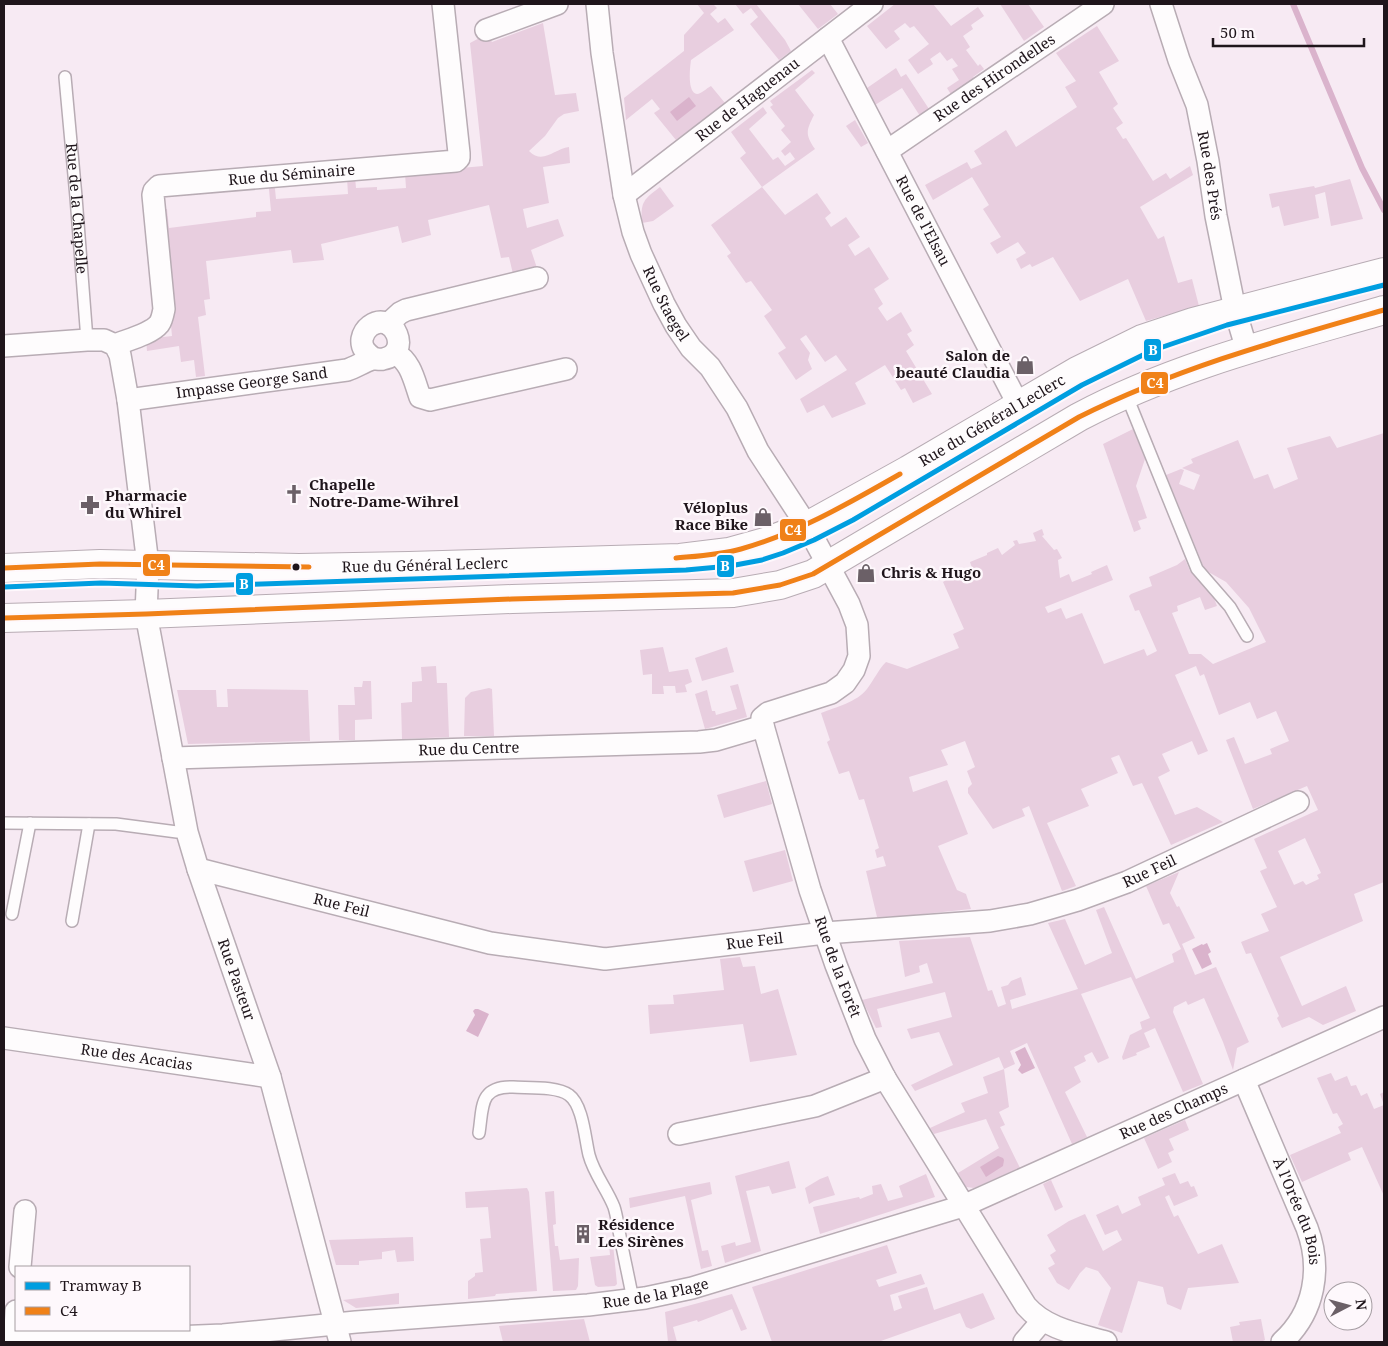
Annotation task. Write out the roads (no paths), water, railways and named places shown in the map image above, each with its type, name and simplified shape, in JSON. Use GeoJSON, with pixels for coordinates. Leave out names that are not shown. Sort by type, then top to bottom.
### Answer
{"type":"FeatureCollection","features":[{"type":"Feature","properties":{"kind":"main road","name":"Rue du Général Leclerc"},"geometry":{"type":"LineString","coordinates":[[4,568],[100,564],[298,568],[409,566],[680,558],[711,555],[747,548],[782,537],[807,526],[908,470],[1018,404],[1097,360],[1142,339],[1235,310],[1384,272]]}},
{"type":"Feature","properties":{"kind":"main road"},"geometry":{"type":"LineString","coordinates":[[4,618],[745,592],[780,585],[805,578],[829,566],[1079,417],[1126,393],[1247,350],[1384,310]]}},
{"type":"Feature","properties":{"kind":"street","name":"Rue du Séminaire"},"geometry":{"type":"LineString","coordinates":[[115,344],[152,329],[159,324],[162,318],[164,309],[153,195],[159,186],[441,164],[456,161],[459,158],[460,153],[443,4]]}},
{"type":"Feature","properties":{"kind":"street"},"geometry":{"type":"LineString","coordinates":[[486,30],[557,4]]}},
{"type":"Feature","properties":{"kind":"street","name":"Rue Staegel"},"geometry":{"type":"LineString","coordinates":[[598,4],[602,53],[624,195],[633,232],[641,254],[664,304],[686,341],[710,367],[737,408],[758,451],[807,526],[829,566]]}},
{"type":"Feature","properties":{"kind":"street","name":"Rue de Haguenau"},"geometry":{"type":"LineString","coordinates":[[624,195],[872,4]]}},
{"type":"Feature","properties":{"kind":"street","name":"Rue des Hirondelles"},"geometry":{"type":"LineString","coordinates":[[887,151],[1103,4]]}},
{"type":"Feature","properties":{"kind":"street","name":"Rue des Prés"},"geometry":{"type":"LineString","coordinates":[[1161,4],[1179,60],[1197,105],[1210,168],[1216,216],[1235,310],[1247,350]]}},
{"type":"Feature","properties":{"kind":"street","name":"Rue de l'Elsau"},"geometry":{"type":"LineString","coordinates":[[828,38],[1018,404]]}},
{"type":"Feature","properties":{"kind":"street"},"geometry":{"type":"LineString","coordinates":[[388,324],[406,310],[537,278]]}},
{"type":"Feature","properties":{"kind":"street"},"geometry":{"type":"LineString","coordinates":[[373,358],[363,348],[363,334],[373,324],[380,322],[388,324],[397,333],[399,340],[395,353],[401,356],[410,367],[420,397],[430,400],[566,369]]}},
{"type":"Feature","properties":{"kind":"street"},"geometry":{"type":"LineString","coordinates":[[4,346],[87,340],[104,340],[115,344],[120,355],[128,400],[148,565],[146,614]]}},
{"type":"Feature","properties":{"kind":"street","name":"Impasse George Sand"},"geometry":{"type":"LineString","coordinates":[[128,400],[347,370],[373,358],[385,359],[395,353]]}},
{"type":"Feature","properties":{"kind":"street"},"geometry":{"type":"LineString","coordinates":[[763,726],[762,718],[765,714],[839,689],[850,677],[856,665],[859,646],[857,625],[850,604],[829,566]]}},
{"type":"Feature","properties":{"kind":"street","name":"Rue Pasteur"},"geometry":{"type":"LineString","coordinates":[[146,614],[187,832],[270,1077],[338,1333]]}},
{"type":"Feature","properties":{"kind":"street","name":"Rue du Centre"},"geometry":{"type":"LineString","coordinates":[[173,758],[699,742],[716,740],[763,726]]}},
{"type":"Feature","properties":{"kind":"street","name":"Rue de la Forêt"},"geometry":{"type":"LineString","coordinates":[[763,726],[810,890],[839,973],[865,1039],[885,1078],[1018,1295],[1033,1313],[1042,1321],[1106,1342]]}},
{"type":"Feature","properties":{"kind":"street","name":"Rue Feil"},"geometry":{"type":"LineString","coordinates":[[198,869],[490,943],[605,959],[825,933],[990,921],[1023,916],[1053,908],[1127,882],[1298,802]]}},
{"type":"Feature","properties":{"kind":"street","name":"Rue des Champs"},"geometry":{"type":"LineString","coordinates":[[963,1206],[1384,1017]]}},
{"type":"Feature","properties":{"kind":"street","name":"Rue des Acacias"},"geometry":{"type":"LineString","coordinates":[[4,1038],[270,1077]]}},
{"type":"Feature","properties":{"kind":"street"},"geometry":{"type":"LineString","coordinates":[[679,1134],[815,1106],[885,1078]]}},
{"type":"Feature","properties":{"kind":"street","name":"À l'Orée du Bois"},"geometry":{"type":"LineString","coordinates":[[1244,1080],[1307,1228],[1314,1249],[1316,1270],[1310,1296],[1301,1318],[1282,1342]]}},
{"type":"Feature","properties":{"kind":"street","name":"Rue de la Plage"},"geometry":{"type":"LineString","coordinates":[[77,1331],[174,1340],[237,1334],[338,1333],[633,1300],[692,1288],[963,1206]]}},
{"type":"Feature","properties":{"kind":"street"},"geometry":{"type":"LineString","coordinates":[[20,1266],[25,1211]]}},
{"type":"Feature","properties":{"kind":"street"},"geometry":{"type":"LineString","coordinates":[[1024,1342],[1042,1321]]}},
{"type":"Feature","properties":{"kind":"lane","name":"Rue de la Chapelle"},"geometry":{"type":"LineString","coordinates":[[65,77],[87,340]]}},
{"type":"Feature","properties":{"kind":"lane"},"geometry":{"type":"LineString","coordinates":[[1126,393],[1197,569],[1230,606],[1247,636]]}},
{"type":"Feature","properties":{"kind":"lane"},"geometry":{"type":"LineString","coordinates":[[4,823],[116,824],[187,832]]}},
{"type":"Feature","properties":{"kind":"lane"},"geometry":{"type":"LineString","coordinates":[[12,914],[30,824]]}},
{"type":"Feature","properties":{"kind":"lane"},"geometry":{"type":"LineString","coordinates":[[72,921],[89,824]]}},
{"type":"Feature","properties":{"kind":"lane"},"geometry":{"type":"LineString","coordinates":[[480,1134],[483,1100],[495,1088],[563,1091],[574,1100],[579,1111],[589,1156],[595,1172],[614,1208],[633,1300]]}},
{"type":"Feature","properties":{"kind":"waterway"},"geometry":{"type":"LineString","coordinates":[[1293,4],[1362,168],[1384,210]]}},
{"type":"Feature","properties":{"kind":"tram line","name":"B"},"geometry":{"type":"LineString","coordinates":[[4,587],[101,583],[197,586],[686,570],[730,566],[762,560],[814,540],[853,520],[1082,385],[1151,351],[1227,325],[1384,285]]}},
{"type":"Feature","properties":{"kind":"place","name":"Salon de beauté Claudia"},"geometry":{"type":"Point","coordinates":[1025,365]}},
{"type":"Feature","properties":{"kind":"place","name":"Chapelle Notre-Dame-Wihrel"},"geometry":{"type":"Point","coordinates":[294,494]}},
{"type":"Feature","properties":{"kind":"place","name":"Pharmacie du Whirel"},"geometry":{"type":"Point","coordinates":[90,505]}},
{"type":"Feature","properties":{"kind":"place","name":"Véloplus Race Bike"},"geometry":{"type":"Point","coordinates":[763,517]}},
{"type":"Feature","properties":{"kind":"place","name":"Chris & Hugo"},"geometry":{"type":"Point","coordinates":[866,573]}},
{"type":"Feature","properties":{"kind":"place","name":"Résidence Les Sirènes"},"geometry":{"type":"Point","coordinates":[583,1234]}}]}
